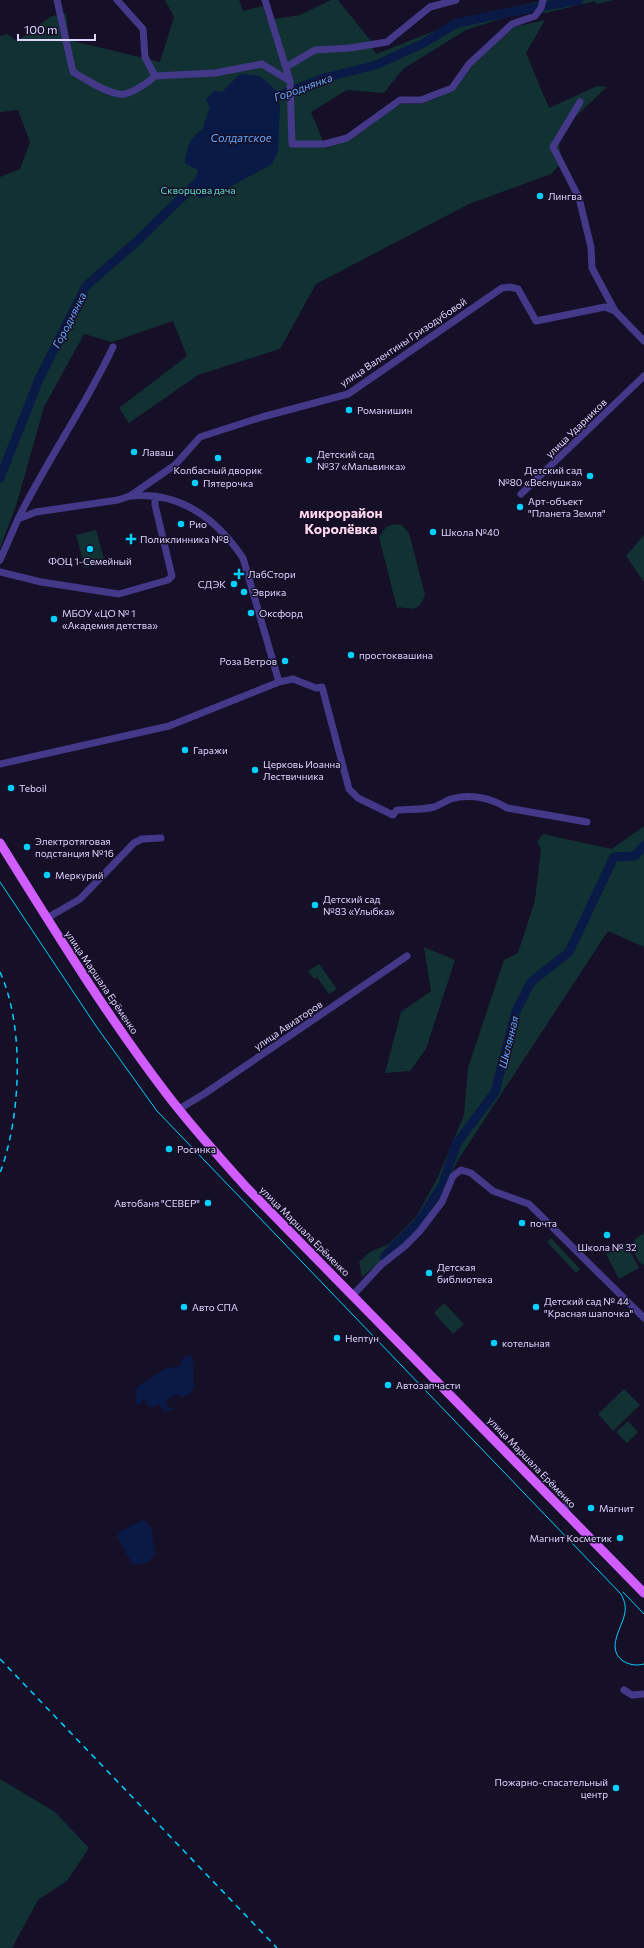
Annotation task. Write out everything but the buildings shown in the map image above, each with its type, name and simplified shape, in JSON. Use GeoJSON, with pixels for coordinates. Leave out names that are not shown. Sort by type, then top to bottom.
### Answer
{"type":"FeatureCollection","features":[{"type":"Feature","properties":{"kind":"main road","name":"улица Маршала Ерёменко"},"geometry":{"type":"LineString","coordinates":[[0,843],[94,992],[179,1109],[247,1188],[565,1507],[644,1593]]}},
{"type":"Feature","properties":{"kind":"street"},"geometry":{"type":"LineString","coordinates":[[57,0],[73,72],[106,90],[124,94],[149,82],[155,76],[216,73],[262,64],[290,81]]}},
{"type":"Feature","properties":{"kind":"street"},"geometry":{"type":"LineString","coordinates":[[117,0],[142,30],[145,57],[155,76]]}},
{"type":"Feature","properties":{"kind":"street"},"geometry":{"type":"LineString","coordinates":[[265,0],[290,81],[292,144],[324,144],[347,138],[400,100],[421,100],[452,88],[469,64],[512,24],[535,16],[542,8],[543,0]]}},
{"type":"Feature","properties":{"kind":"street"},"geometry":{"type":"LineString","coordinates":[[286,68],[314,50],[350,48],[386,42],[430,6],[456,0]]}},
{"type":"Feature","properties":{"kind":"street"},"geometry":{"type":"LineString","coordinates":[[580,102],[553,146],[579,198],[591,247],[592,268],[615,311],[644,341]]}},
{"type":"Feature","properties":{"kind":"street","name":"улица Валентины Гризодубовой"},"geometry":{"type":"LineString","coordinates":[[18,519],[36,512],[118,500],[130,496],[175,465],[200,437],[262,417],[348,394],[502,288],[510,287],[518,289],[536,322],[605,307],[615,311]]}},
{"type":"Feature","properties":{"kind":"street"},"geometry":{"type":"LineString","coordinates":[[0,560],[38,477],[85,401],[113,347]]}},
{"type":"Feature","properties":{"kind":"street","name":"улица Ударников"},"geometry":{"type":"LineString","coordinates":[[521,494],[644,376]]}},
{"type":"Feature","properties":{"kind":"street"},"geometry":{"type":"LineString","coordinates":[[130,496],[148,495],[173,499],[216,524],[232,542],[243,558],[279,682]]}},
{"type":"Feature","properties":{"kind":"street"},"geometry":{"type":"LineString","coordinates":[[0,572],[41,582],[119,594],[168,580],[172,576],[155,505],[155,496]]}},
{"type":"Feature","properties":{"kind":"street"},"geometry":{"type":"LineString","coordinates":[[0,764],[169,726],[279,682],[293,679],[316,688],[322,687],[349,789],[358,798],[393,815],[397,810],[427,808],[452,799],[464,796],[475,796],[507,808],[587,822]]}},
{"type":"Feature","properties":{"kind":"street"},"geometry":{"type":"LineString","coordinates":[[47,918],[80,899],[134,843],[142,839],[161,838]]}},
{"type":"Feature","properties":{"kind":"street","name":"улица Авиаторов"},"geometry":{"type":"LineString","coordinates":[[179,1109],[204,1094],[407,956]]}},
{"type":"Feature","properties":{"kind":"street"},"geometry":{"type":"LineString","coordinates":[[353,1294],[381,1265],[405,1246],[419,1232],[442,1202],[453,1176],[461,1170],[471,1173],[493,1191],[529,1204],[644,1318]]}},
{"type":"Feature","properties":{"kind":"street"},"geometry":{"type":"LineString","coordinates":[[624,1690],[632,1695],[644,1694]]}},
{"type":"Feature","properties":{"kind":"green space","name":"Скворцова дача"},"geometry":{"type":"Polygon","coordinates":[[[165,0],[239,0],[243,11],[263,6],[267,20],[300,15],[331,0],[338,0],[371,41],[376,54],[475,15],[545,0],[615,0],[596,4],[595,1],[546,13],[535,11],[510,16],[466,30],[403,69],[384,93],[347,90],[311,112],[326,148],[350,140],[400,104],[421,104],[454,91],[472,66],[514,27],[545,20],[526,53],[549,108],[597,86],[607,87],[557,134],[562,162],[551,174],[469,204],[316,284],[280,349],[198,375],[129,423],[119,408],[187,356],[173,321],[112,342],[84,334],[44,407],[16,506],[0,548],[0,177],[20,169],[30,142],[18,110],[0,112],[0,36],[7,34],[17,41],[52,16],[66,13],[69,40],[160,62],[174,17],[165,0]]]}},
{"type":"Feature","properties":{"kind":"green space"},"geometry":{"type":"Polygon","coordinates":[[[394,524],[402,525],[409,533],[425,595],[419,606],[412,609],[401,607],[397,608],[379,537],[386,527],[394,524]]]}},
{"type":"Feature","properties":{"kind":"green space","name":"ФОЦ 1-Семейный"},"geometry":{"type":"Polygon","coordinates":[[[96,530],[105,562],[85,568],[76,535],[96,530]]]}},
{"type":"Feature","properties":{"kind":"green space"},"geometry":{"type":"Polygon","coordinates":[[[644,535],[644,582],[626,556],[644,535]]]}},
{"type":"Feature","properties":{"kind":"green space"},"geometry":{"type":"Polygon","coordinates":[[[644,826],[644,947],[608,931],[458,1160],[437,1205],[415,1233],[362,1277],[359,1262],[370,1252],[389,1244],[416,1217],[438,1177],[464,1115],[468,1068],[504,960],[518,953],[535,900],[541,849],[537,842],[543,834],[612,849],[644,826]]]}},
{"type":"Feature","properties":{"kind":"green space"},"geometry":{"type":"Polygon","coordinates":[[[424,947],[455,960],[426,1049],[410,1071],[385,1073],[401,1012],[431,991],[424,947]]]}},
{"type":"Feature","properties":{"kind":"green space"},"geometry":{"type":"Polygon","coordinates":[[[319,964],[337,989],[329,994],[317,977],[314,979],[308,971],[319,964]]]}},
{"type":"Feature","properties":{"kind":"green space"},"geometry":{"type":"Polygon","coordinates":[[[644,1233],[644,1265],[637,1259],[633,1245],[637,1237],[644,1233]]]}},
{"type":"Feature","properties":{"kind":"green space"},"geometry":{"type":"Polygon","coordinates":[[[551,1238],[580,1269],[576,1273],[547,1242],[551,1238]]]}},
{"type":"Feature","properties":{"kind":"green space"},"geometry":{"type":"Polygon","coordinates":[[[626,1243],[639,1268],[619,1279],[606,1254],[626,1243]]]}},
{"type":"Feature","properties":{"kind":"green space"},"geometry":{"type":"Polygon","coordinates":[[[444,1303],[464,1324],[453,1334],[434,1313],[444,1303]]]}},
{"type":"Feature","properties":{"kind":"green space"},"geometry":{"type":"Polygon","coordinates":[[[624,1389],[640,1405],[613,1431],[598,1414],[624,1389]]]}},
{"type":"Feature","properties":{"kind":"green space"},"geometry":{"type":"Polygon","coordinates":[[[628,1421],[638,1432],[627,1443],[616,1432],[628,1421]]]}},
{"type":"Feature","properties":{"kind":"green space"},"geometry":{"type":"Polygon","coordinates":[[[0,1779],[55,1812],[89,1848],[67,1881],[38,1900],[12,1948],[0,1948],[0,1779]]]}},
{"type":"Feature","properties":{"kind":"water","name":"Солдатское"},"geometry":{"type":"Polygon","coordinates":[[[240,74],[260,76],[277,91],[280,107],[278,152],[272,164],[219,193],[200,198],[192,190],[198,170],[185,163],[189,144],[191,140],[202,130],[210,107],[206,100],[214,91],[222,92],[240,74]]]}},
{"type":"Feature","properties":{"kind":"water"},"geometry":{"type":"Polygon","coordinates":[[[191,1355],[194,1365],[194,1388],[190,1394],[183,1397],[177,1394],[166,1400],[168,1407],[174,1409],[164,1412],[162,1407],[158,1404],[155,1407],[147,1406],[146,1400],[142,1399],[142,1403],[136,1405],[137,1387],[165,1369],[180,1366],[183,1358],[191,1355]]]}},
{"type":"Feature","properties":{"kind":"water"},"geometry":{"type":"Polygon","coordinates":[[[144,1520],[151,1527],[155,1553],[146,1563],[132,1564],[117,1536],[122,1530],[144,1520]]]}},
{"type":"Feature","properties":{"kind":"waterway","name":"Городнянка"},"geometry":{"type":"LineString","coordinates":[[268,100],[324,78],[376,65],[422,44],[457,23],[579,0]]}},
{"type":"Feature","properties":{"kind":"waterway","name":"Городнянка"},"geometry":{"type":"LineString","coordinates":[[0,478],[39,379],[86,286],[136,242],[202,178]]}},
{"type":"Feature","properties":{"kind":"waterway","name":"Шклянная"},"geometry":{"type":"LineString","coordinates":[[384,1257],[418,1223],[442,1186],[457,1143],[495,1092],[516,1011],[531,982],[569,952],[614,857],[635,856],[644,845]]}},
{"type":"Feature","properties":{"kind":"tram line"},"geometry":{"type":"LineString","coordinates":[[0,882],[96,1026],[157,1111],[621,1594],[625,1612],[616,1637],[615,1650],[623,1661],[636,1665],[644,1664]]}},
{"type":"Feature","properties":{"kind":"tram line"},"geometry":{"type":"LineString","coordinates":[[623,1592],[644,1614]]}},
{"type":"Feature","properties":{"kind":"railway"},"geometry":{"type":"LineString","coordinates":[[0,972],[8,994],[14,1019],[17,1045],[16,1099],[7,1151],[0,1173]]}},
{"type":"Feature","properties":{"kind":"railway"},"geometry":{"type":"LineString","coordinates":[[0,1659],[277,1948]]}},
{"type":"Feature","properties":{"kind":"place","name":"Лингва"},"geometry":{"type":"Point","coordinates":[540,196]}},
{"type":"Feature","properties":{"kind":"place","name":"Романишин"},"geometry":{"type":"Point","coordinates":[349,410]}},
{"type":"Feature","properties":{"kind":"place","name":"Лаваш"},"geometry":{"type":"Point","coordinates":[134,452]}},
{"type":"Feature","properties":{"kind":"place","name":"Колбасный дворик"},"geometry":{"type":"Point","coordinates":[218,458]}},
{"type":"Feature","properties":{"kind":"place","name":"Детский сад №37 «Мальвинка»"},"geometry":{"type":"Point","coordinates":[309,460]}},
{"type":"Feature","properties":{"kind":"place","name":"Детский сад №80 «Веснушка»"},"geometry":{"type":"Point","coordinates":[590,476]}},
{"type":"Feature","properties":{"kind":"place","name":"Пятерочка"},"geometry":{"type":"Point","coordinates":[195,483]}},
{"type":"Feature","properties":{"kind":"place","name":"Арт-объект \"Планета Земля\""},"geometry":{"type":"Point","coordinates":[520,507]}},
{"type":"Feature","properties":{"kind":"place","name":"Рио"},"geometry":{"type":"Point","coordinates":[181,524]}},
{"type":"Feature","properties":{"kind":"place","name":"Школа №40"},"geometry":{"type":"Point","coordinates":[433,532]}},
{"type":"Feature","properties":{"kind":"place","name":"Поликлинника №8"},"geometry":{"type":"Point","coordinates":[131,539]}},
{"type":"Feature","properties":{"kind":"place","name":"ФОЦ 1-Семейный"},"geometry":{"type":"Point","coordinates":[90,549]}},
{"type":"Feature","properties":{"kind":"place","name":"ЛабСтори"},"geometry":{"type":"Point","coordinates":[239,574]}},
{"type":"Feature","properties":{"kind":"place","name":"СДЭК"},"geometry":{"type":"Point","coordinates":[234,584]}},
{"type":"Feature","properties":{"kind":"place","name":"Эврика"},"geometry":{"type":"Point","coordinates":[244,592]}},
{"type":"Feature","properties":{"kind":"place","name":"Оксфорд"},"geometry":{"type":"Point","coordinates":[251,613]}},
{"type":"Feature","properties":{"kind":"place","name":"МБОУ «ЦО № 1 «Академия детства»"},"geometry":{"type":"Point","coordinates":[54,619]}},
{"type":"Feature","properties":{"kind":"place","name":"простоквашина"},"geometry":{"type":"Point","coordinates":[351,655]}},
{"type":"Feature","properties":{"kind":"place","name":"Роза Ветров"},"geometry":{"type":"Point","coordinates":[285,661]}},
{"type":"Feature","properties":{"kind":"place","name":"Гаражи"},"geometry":{"type":"Point","coordinates":[185,750]}},
{"type":"Feature","properties":{"kind":"place","name":"Церковь Иоанна Лествичника"},"geometry":{"type":"Point","coordinates":[255,770]}},
{"type":"Feature","properties":{"kind":"place","name":"Teboil"},"geometry":{"type":"Point","coordinates":[11,788]}},
{"type":"Feature","properties":{"kind":"place","name":"Электротяговая подстанция №16"},"geometry":{"type":"Point","coordinates":[27,847]}},
{"type":"Feature","properties":{"kind":"place","name":"Меркурий"},"geometry":{"type":"Point","coordinates":[47,875]}},
{"type":"Feature","properties":{"kind":"place","name":"Детский сад №83 «Улыбка»"},"geometry":{"type":"Point","coordinates":[315,905]}},
{"type":"Feature","properties":{"kind":"place","name":"Росинка"},"geometry":{"type":"Point","coordinates":[169,1149]}},
{"type":"Feature","properties":{"kind":"place","name":"Автобаня \"СЕВЕР\""},"geometry":{"type":"Point","coordinates":[208,1203]}},
{"type":"Feature","properties":{"kind":"place","name":"почта"},"geometry":{"type":"Point","coordinates":[522,1223]}},
{"type":"Feature","properties":{"kind":"place","name":"Школа № 32"},"geometry":{"type":"Point","coordinates":[607,1235]}},
{"type":"Feature","properties":{"kind":"place","name":"Детская библиотека"},"geometry":{"type":"Point","coordinates":[429,1273]}},
{"type":"Feature","properties":{"kind":"place","name":"Авто СПА"},"geometry":{"type":"Point","coordinates":[184,1307]}},
{"type":"Feature","properties":{"kind":"place","name":"Детский сад № 44 \"Красная шапочка\""},"geometry":{"type":"Point","coordinates":[536,1307]}},
{"type":"Feature","properties":{"kind":"place","name":"Нептун"},"geometry":{"type":"Point","coordinates":[337,1338]}},
{"type":"Feature","properties":{"kind":"place","name":"котельная"},"geometry":{"type":"Point","coordinates":[494,1343]}},
{"type":"Feature","properties":{"kind":"place","name":"Автозапчасти"},"geometry":{"type":"Point","coordinates":[388,1385]}},
{"type":"Feature","properties":{"kind":"place","name":"Магнит"},"geometry":{"type":"Point","coordinates":[591,1508]}},
{"type":"Feature","properties":{"kind":"place","name":"Магнит Косметик"},"geometry":{"type":"Point","coordinates":[620,1538]}},
{"type":"Feature","properties":{"kind":"place","name":"Пожарно-спасательный центр"},"geometry":{"type":"Point","coordinates":[616,1788]}},
{"type":"Feature","properties":{"kind":"district","name":"микрорайон Королёвка"},"geometry":{"type":"Point","coordinates":[341,520]}}]}
